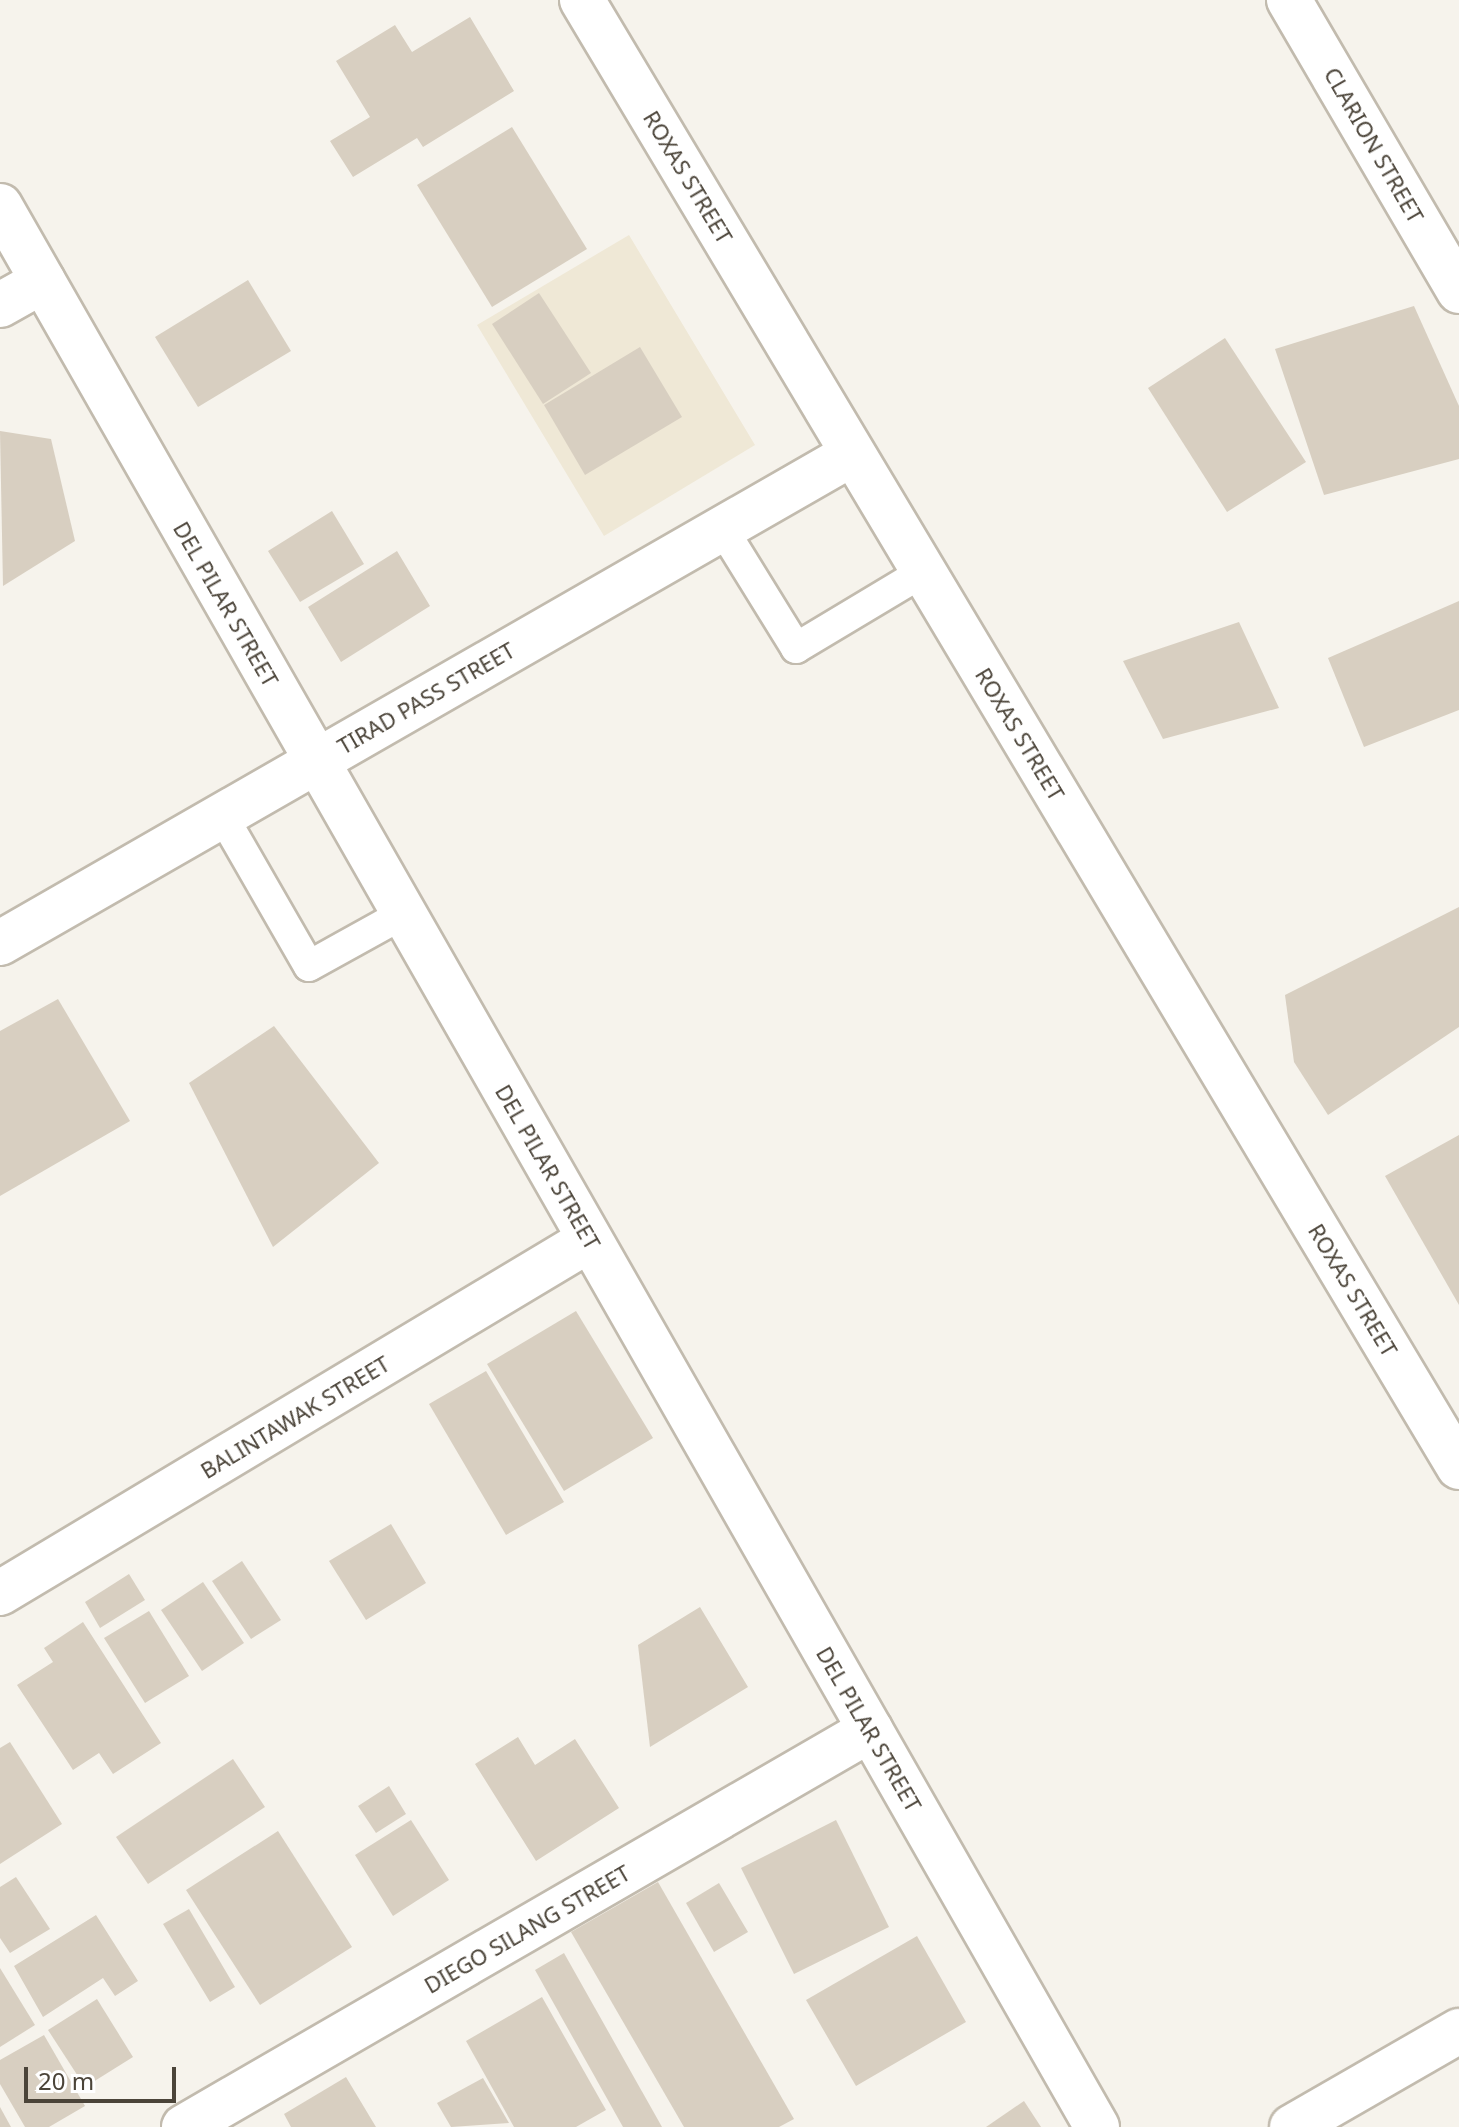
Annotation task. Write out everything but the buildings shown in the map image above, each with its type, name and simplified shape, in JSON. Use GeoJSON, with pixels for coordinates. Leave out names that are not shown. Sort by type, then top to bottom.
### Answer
{"type":"FeatureCollection","features":[{"type":"Feature","properties":{"kind":"street","name":"ROXAS STREET"},"geometry":{"type":"LineString","coordinates":[[582,0],[1459,1467]]}},
{"type":"Feature","properties":{"kind":"street","name":"CLARION STREET"},"geometry":{"type":"LineString","coordinates":[[1289,0],[1459,291]]}},
{"type":"Feature","properties":{"kind":"street","name":"DEL PILAR STREET"},"geometry":{"type":"LineString","coordinates":[[0,206],[1097,2127]]}},
{"type":"Feature","properties":{"kind":"street"},"geometry":{"type":"LineString","coordinates":[[0,305],[43,281]]}},
{"type":"Feature","properties":{"kind":"street","name":"TIRAD PASS STREET"},"geometry":{"type":"LineString","coordinates":[[0,943],[852,454]]}},
{"type":"Feature","properties":{"kind":"street","name":"BALINTAWAK STREET"},"geometry":{"type":"LineString","coordinates":[[0,1593],[589,1240]]}},
{"type":"Feature","properties":{"kind":"street","name":"DIEGO SILANG STREET"},"geometry":{"type":"LineString","coordinates":[[184,2127],[870,1730]]}},
{"type":"Feature","properties":{"kind":"street"},"geometry":{"type":"LineString","coordinates":[[1292,2127],[1459,2031]]}},
{"type":"Feature","properties":{"kind":"lane"},"geometry":{"type":"LineString","coordinates":[[722,528],[796,648],[923,572]]}},
{"type":"Feature","properties":{"kind":"lane"},"geometry":{"type":"LineString","coordinates":[[222,815],[309,966],[403,914]]}},
{"type":"Feature","properties":{"kind":"shaded area"},"geometry":{"type":"Polygon","coordinates":[[[629,235],[755,445],[604,536],[477,325],[629,235]]]}}]}
